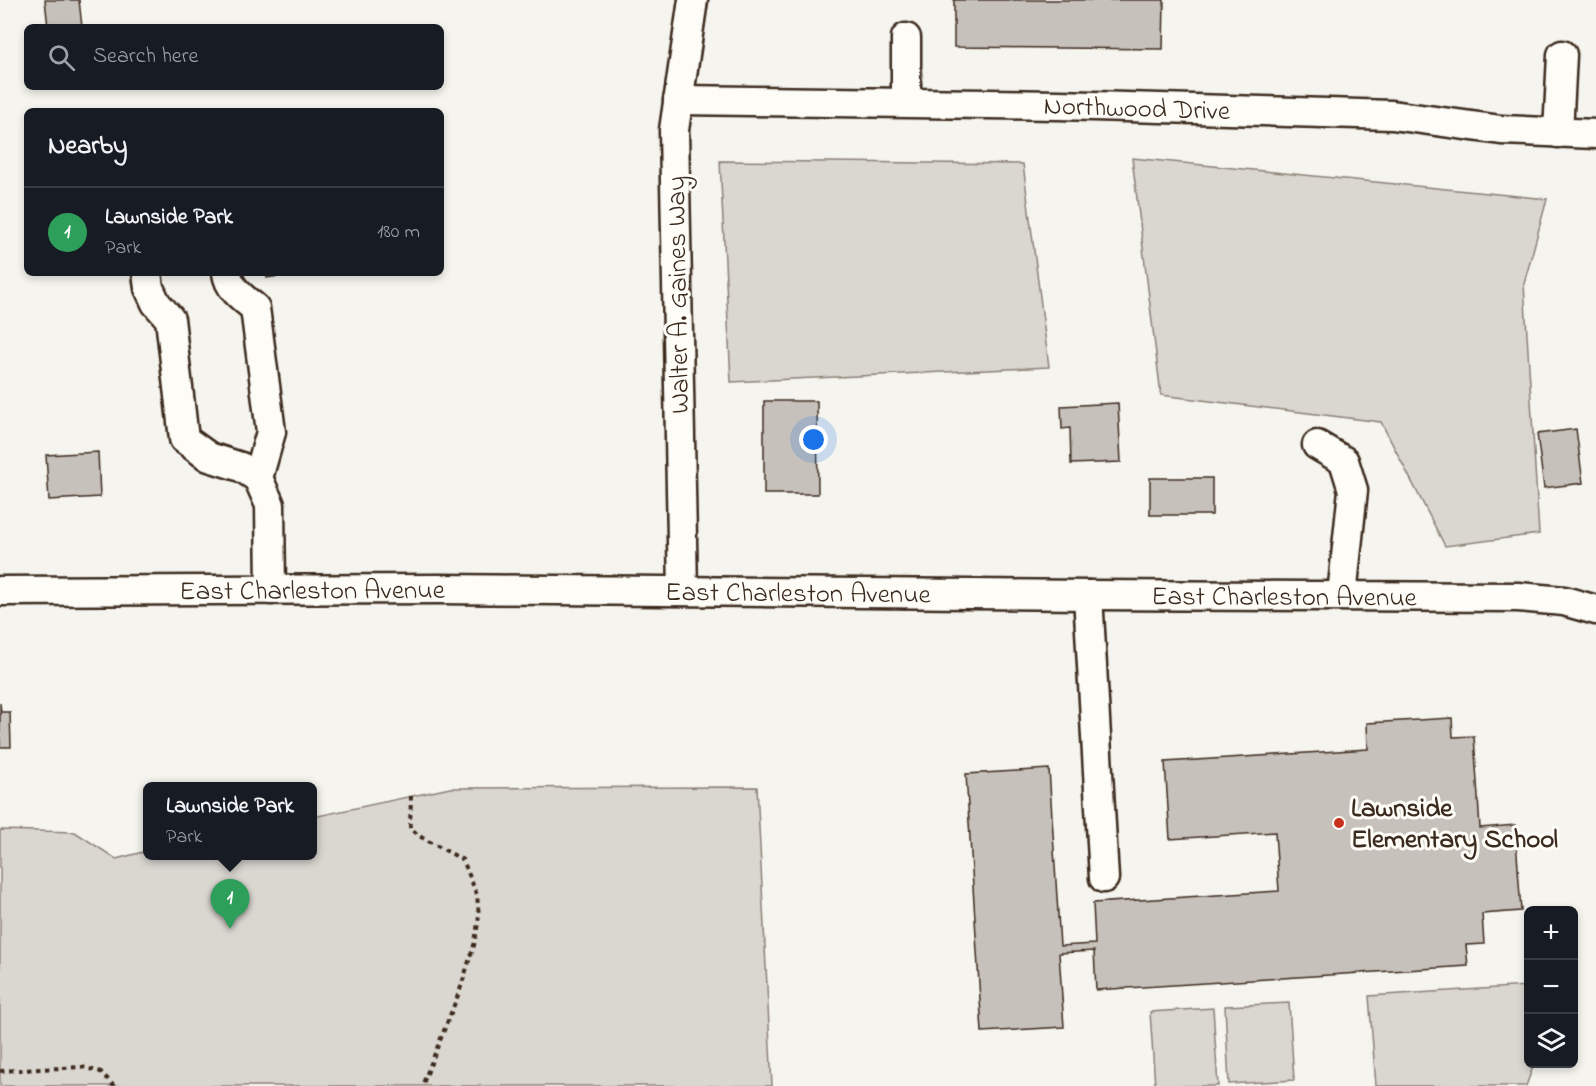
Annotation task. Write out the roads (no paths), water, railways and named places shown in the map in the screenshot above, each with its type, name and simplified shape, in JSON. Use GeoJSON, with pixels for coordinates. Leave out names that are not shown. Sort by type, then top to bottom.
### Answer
{"type":"FeatureCollection","features":[{"type":"Feature","properties":{"kind":"street","name":"Walter A. Gaines Way"},"geometry":{"type":"LineString","coordinates":[[683,591],[674,130],[693,0]]}},
{"type":"Feature","properties":{"kind":"street"},"geometry":{"type":"LineString","coordinates":[[906,38],[906,102]]}},
{"type":"Feature","properties":{"kind":"street"},"geometry":{"type":"LineString","coordinates":[[1558,134],[1562,55]]}},
{"type":"Feature","properties":{"kind":"street","name":"Northwood Drive"},"geometry":{"type":"LineString","coordinates":[[678,100],[906,102],[1392,115],[1501,130],[1596,134]]}},
{"type":"Feature","properties":{"kind":"street"},"geometry":{"type":"LineString","coordinates":[[147,276],[149,288],[156,303],[170,320],[184,439],[209,457],[241,467],[258,478],[270,506],[271,590]]}},
{"type":"Feature","properties":{"kind":"street"},"geometry":{"type":"LineString","coordinates":[[227,276],[237,292],[255,308],[271,432],[258,478]]}},
{"type":"Feature","properties":{"kind":"street"},"geometry":{"type":"LineString","coordinates":[[1317,445],[1344,461],[1353,490],[1342,595]]}},
{"type":"Feature","properties":{"kind":"street","name":"East Charleston Avenue"},"geometry":{"type":"LineString","coordinates":[[0,591],[683,591],[1518,597],[1564,601],[1596,610]]}},
{"type":"Feature","properties":{"kind":"street"},"geometry":{"type":"LineString","coordinates":[[1088,595],[1104,878]]}},
{"type":"Feature","properties":{"kind":"place","name":"Lawnside Elementary School"},"geometry":{"type":"Point","coordinates":[1339,823]}},
{"type":"Feature","properties":{"kind":"place","name":"Lawnside Park"},"geometry":{"type":"Point","coordinates":[230,929]}}]}
